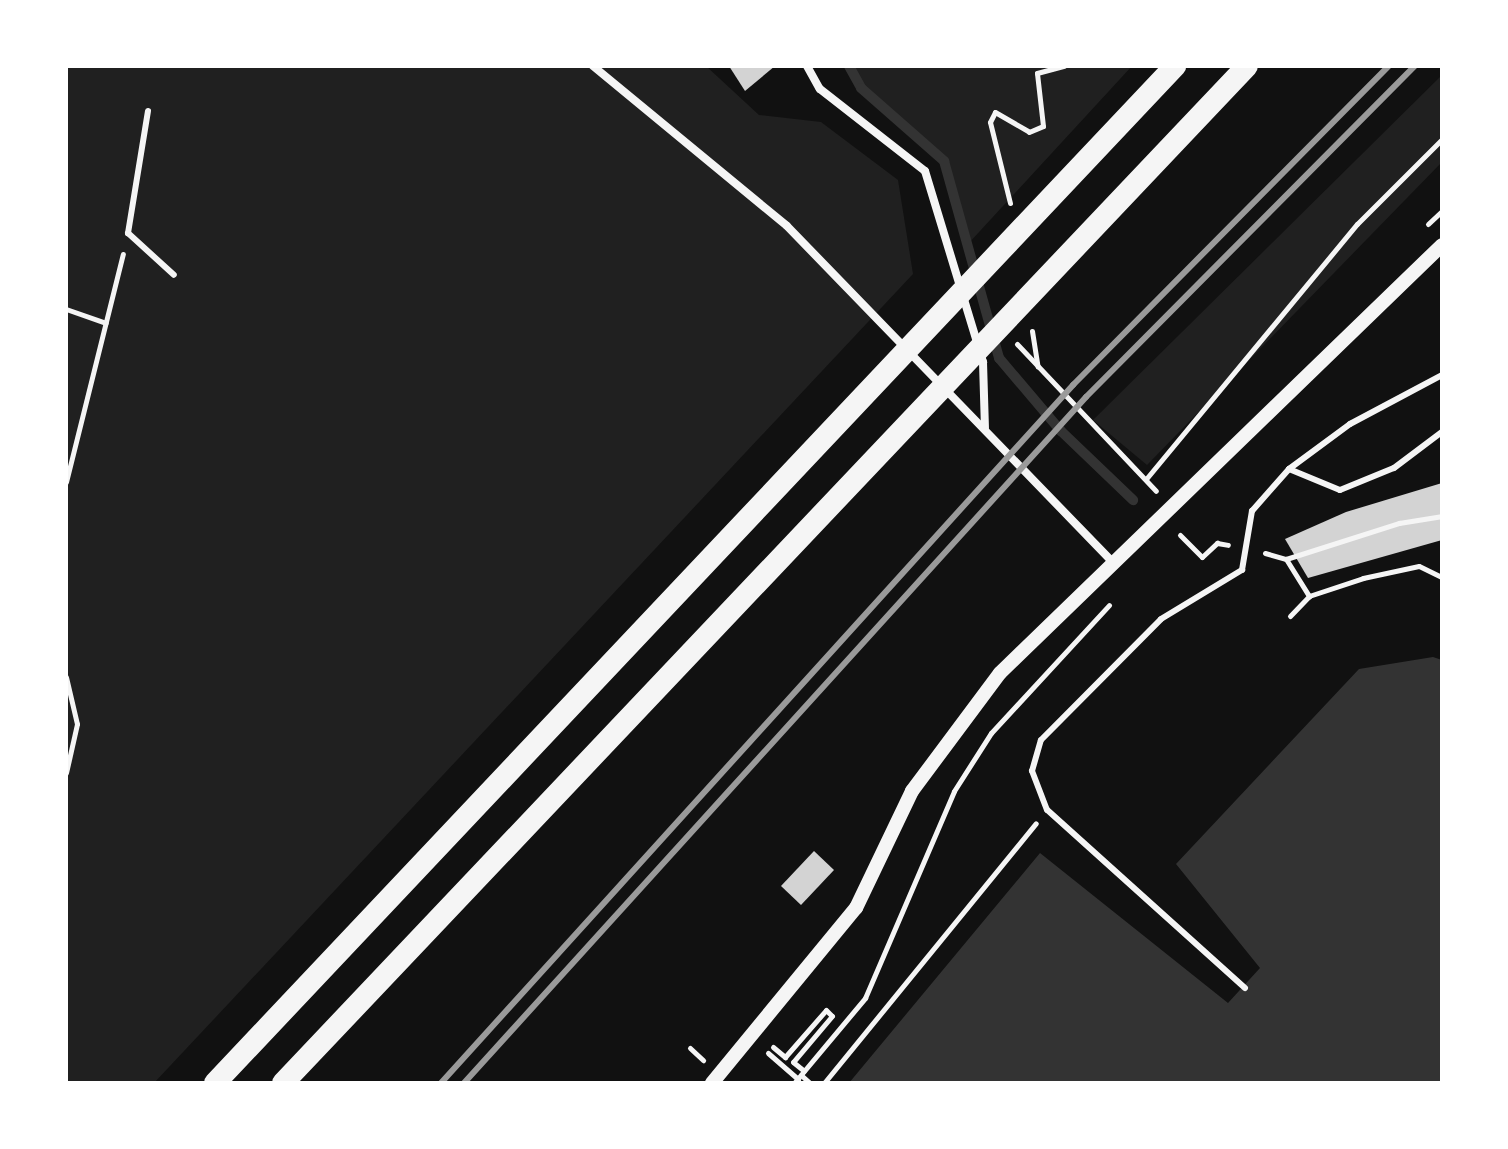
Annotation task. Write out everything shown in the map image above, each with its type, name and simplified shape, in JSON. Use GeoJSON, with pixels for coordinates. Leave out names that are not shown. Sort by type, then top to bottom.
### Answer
{"type":"FeatureCollection","features":[{"type":"Feature","properties":{"kind":"highway"},"geometry":{"type":"LineString","coordinates":[[215,1083],[1175,66]]}},
{"type":"Feature","properties":{"kind":"highway"},"geometry":{"type":"LineString","coordinates":[[283,1083],[1247,66]]}},
{"type":"Feature","properties":{"kind":"highway"},"geometry":{"type":"LineString","coordinates":[[209,1083],[283,1011]]}},
{"type":"Feature","properties":{"kind":"street"},"geometry":{"type":"LineString","coordinates":[[593,66],[787,226],[1112,561]]}},
{"type":"Feature","properties":{"kind":"street"},"geometry":{"type":"LineString","coordinates":[[807,66],[820,89],[925,171],[983,362],[985,429]]}},
{"type":"Feature","properties":{"kind":"street"},"geometry":{"type":"LineString","coordinates":[[712,1083],[856,908],[912,791],[1000,673],[1112,561],[1442,245]]}},
{"type":"Feature","properties":{"kind":"lane"},"geometry":{"type":"LineString","coordinates":[[148,111],[128,233],[174,275]]}},
{"type":"Feature","properties":{"kind":"lane"},"geometry":{"type":"LineString","coordinates":[[1245,988],[1047,810],[1032,771],[1041,740],[1161,619],[1242,570],[1252,511],[1289,469],[1350,424],[1442,375]]}},
{"type":"Feature","properties":{"kind":"lane"},"geometry":{"type":"LineString","coordinates":[[1289,469],[1340,490],[1394,468],[1442,432]]}},
{"type":"Feature","properties":{"kind":"path"},"geometry":{"type":"LineString","coordinates":[[1146,479],[1357,224],[1442,139]]}},
{"type":"Feature","properties":{"kind":"path"},"geometry":{"type":"LineString","coordinates":[[66,482],[128,233]]}},
{"type":"Feature","properties":{"kind":"path"},"geometry":{"type":"LineString","coordinates":[[66,309],[106,323]]}},
{"type":"Feature","properties":{"kind":"path"},"geometry":{"type":"LineString","coordinates":[[1038,367],[1170,507]]}},
{"type":"Feature","properties":{"kind":"path"},"geometry":{"type":"LineString","coordinates":[[1286,559],[1399,523],[1442,516]]}},
{"type":"Feature","properties":{"kind":"path"},"geometry":{"type":"LineString","coordinates":[[1180,535],[1202,557]]}},
{"type":"Feature","properties":{"kind":"path"},"geometry":{"type":"LineString","coordinates":[[1290,616],[1309,596],[1363,578],[1419,566],[1442,577]]}},
{"type":"Feature","properties":{"kind":"path"},"geometry":{"type":"LineString","coordinates":[[66,677],[77,724],[66,773]]}},
{"type":"Feature","properties":{"kind":"path"},"geometry":{"type":"LineString","coordinates":[[824,1083],[1047,810]]}},
{"type":"Feature","properties":{"kind":"path"},"geometry":{"type":"LineString","coordinates":[[690,1048],[702,1061]]}},
{"type":"Feature","properties":{"kind":"path"},"geometry":{"type":"LineString","coordinates":[[768,1053],[810,1083]]}},
{"type":"Feature","properties":{"kind":"shaded area"},"geometry":{"type":"Polygon","coordinates":[[[66,66],[706,66],[759,115],[821,122],[898,180],[913,274],[154,1083],[66,1083],[66,66]]]}},
{"type":"Feature","properties":{"kind":"shaded area"},"geometry":{"type":"Polygon","coordinates":[[[849,66],[1132,66],[968,244],[944,161],[861,88],[849,66]]]}},
{"type":"Feature","properties":{"kind":"shaded area"},"geometry":{"type":"Polygon","coordinates":[[[1442,75],[1442,162],[1147,465],[1093,420],[1442,75]]]}},
{"type":"Feature","properties":{"kind":"shaded area"},"geometry":{"type":"Polygon","coordinates":[[[1433,657],[1442,660],[1442,1083],[849,1083],[1040,853],[1228,1003],[1260,968],[1176,864],[1359,669],[1433,657]]]}},
{"type":"Feature","properties":{"kind":"building"},"geometry":{"type":"Polygon","coordinates":[[[729,66],[775,66],[745,91],[729,66]]]}},
{"type":"Feature","properties":{"kind":"building"},"geometry":{"type":"Polygon","coordinates":[[[1442,483],[1442,540],[1308,578],[1285,539],[1346,512],[1442,483]]]}},
{"type":"Feature","properties":{"kind":"building"},"geometry":{"type":"Polygon","coordinates":[[[814,851],[834,870],[801,905],[781,886],[814,851]]]}},
{"type":"Feature","properties":{"kind":"waterway"},"geometry":{"type":"LineString","coordinates":[[849,66],[861,88],[944,161],[999,358],[1061,431],[1133,500]]}},
{"type":"Feature","properties":{"kind":"railway"},"geometry":{"type":"LineString","coordinates":[[441,1083],[1073,385],[1389,66]]}},
{"type":"Feature","properties":{"kind":"railway"},"geometry":{"type":"LineString","coordinates":[[464,1083],[1086,397],[1415,66]]}}]}
